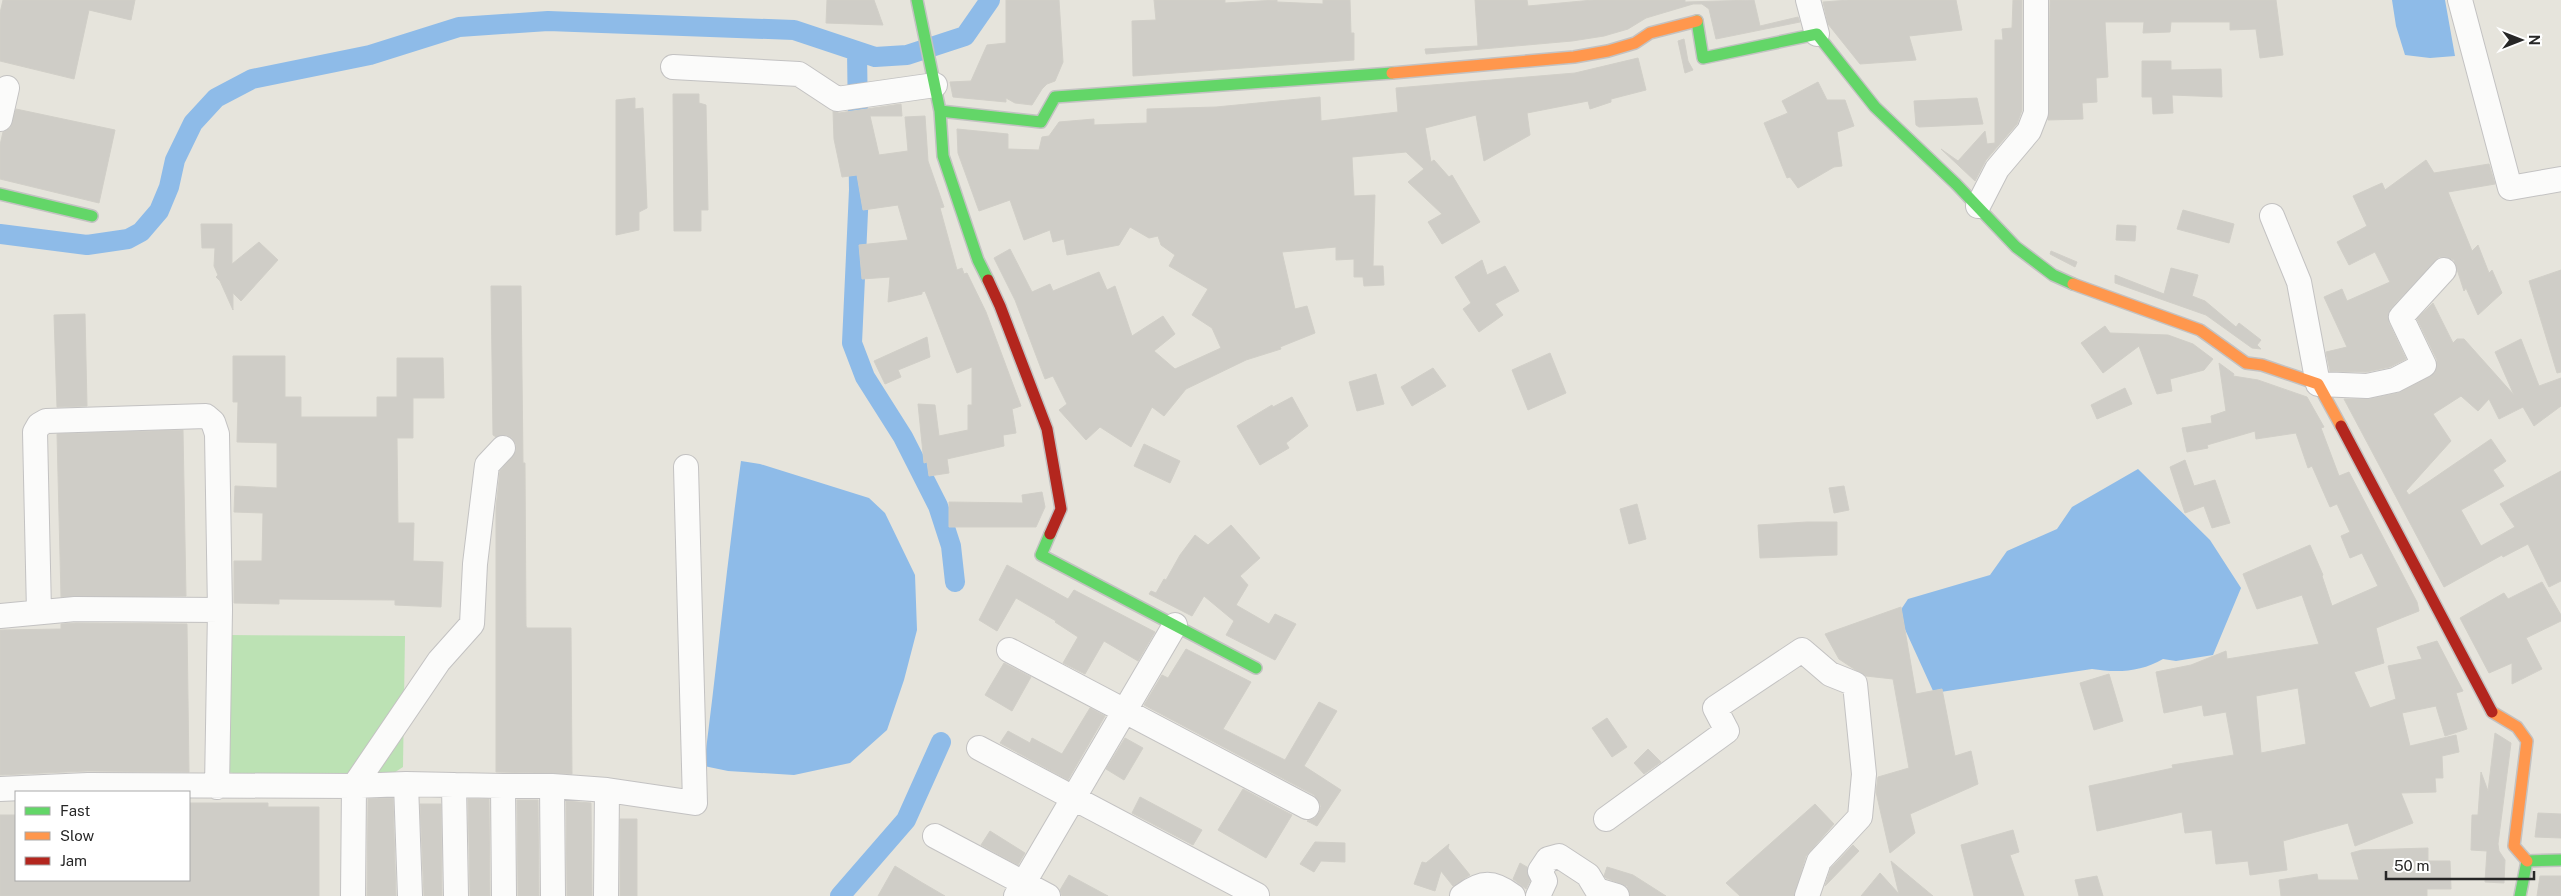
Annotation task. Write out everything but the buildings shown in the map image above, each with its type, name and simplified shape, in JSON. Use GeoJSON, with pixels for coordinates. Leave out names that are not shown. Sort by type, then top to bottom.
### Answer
{"type":"FeatureCollection","features":[{"type":"Feature","properties":{"kind":"street"},"geometry":{"type":"LineString","coordinates":[[917,0],[940,111],[943,156],[978,260],[1000,306],[1047,429],[1061,509],[1041,554],[1256,668]]}},
{"type":"Feature","properties":{"kind":"street"},"geometry":{"type":"LineString","coordinates":[[1808,0],[1816,34],[1875,107],[1978,206],[2016,247],[2053,275],[2151,314],[2200,330],[2246,363],[2262,366],[2318,384],[2366,386],[2395,380],[2424,364],[2401,316],[2444,270]]}},
{"type":"Feature","properties":{"kind":"street"},"geometry":{"type":"LineString","coordinates":[[1978,206],[1997,170],[2029,131],[2036,113],[2036,0]]}},
{"type":"Feature","properties":{"kind":"street"},"geometry":{"type":"LineString","coordinates":[[2460,0],[2510,188],[2561,179]]}},
{"type":"Feature","properties":{"kind":"street"},"geometry":{"type":"LineString","coordinates":[[940,111],[1041,122],[1054,96],[1352,76],[1574,57],[1608,51],[1634,42],[1650,33],[1697,19],[1703,58],[1816,34]]}},
{"type":"Feature","properties":{"kind":"street"},"geometry":{"type":"LineString","coordinates":[[672,67],[799,74],[837,99],[872,96],[934,79]]}},
{"type":"Feature","properties":{"kind":"street"},"geometry":{"type":"LineString","coordinates":[[0,119],[7,88]]}},
{"type":"Feature","properties":{"kind":"street"},"geometry":{"type":"LineString","coordinates":[[0,194],[92,216]]}},
{"type":"Feature","properties":{"kind":"street"},"geometry":{"type":"LineString","coordinates":[[2272,216],[2299,282],[2318,384],[2371,479],[2492,711],[2500,719],[2518,726],[2525,734],[2527,741],[2514,846],[2527,861]]}},
{"type":"Feature","properties":{"kind":"street"},"geometry":{"type":"LineString","coordinates":[[39,612],[35,432],[39,425],[46,421],[206,416],[213,422],[217,434],[220,610],[217,787]]}},
{"type":"Feature","properties":{"kind":"street"},"geometry":{"type":"LineString","coordinates":[[352,896],[354,786],[439,661],[472,624],[476,564],[487,465],[503,448]]}},
{"type":"Feature","properties":{"kind":"street"},"geometry":{"type":"LineString","coordinates":[[0,789],[88,785],[217,787],[406,784],[552,786],[607,790],[695,803],[686,467]]}},
{"type":"Feature","properties":{"kind":"street"},"geometry":{"type":"LineString","coordinates":[[0,616],[75,610],[220,610]]}},
{"type":"Feature","properties":{"kind":"street"},"geometry":{"type":"LineString","coordinates":[[1019,889],[1175,625]]}},
{"type":"Feature","properties":{"kind":"street"},"geometry":{"type":"LineString","coordinates":[[1009,650],[1307,807]]}},
{"type":"Feature","properties":{"kind":"street"},"geometry":{"type":"LineString","coordinates":[[1606,819],[1728,731],[1715,708],[1802,650],[1830,674],[1855,684],[1864,774],[1860,817],[1819,861],[1807,896]]}},
{"type":"Feature","properties":{"kind":"street"},"geometry":{"type":"LineString","coordinates":[[979,748],[1257,895]]}},
{"type":"Feature","properties":{"kind":"street"},"geometry":{"type":"LineString","coordinates":[[406,784],[410,896]]}},
{"type":"Feature","properties":{"kind":"street"},"geometry":{"type":"LineString","coordinates":[[454,785],[456,896]]}},
{"type":"Feature","properties":{"kind":"street"},"geometry":{"type":"LineString","coordinates":[[503,786],[504,896]]}},
{"type":"Feature","properties":{"kind":"street"},"geometry":{"type":"LineString","coordinates":[[552,786],[552,896]]}},
{"type":"Feature","properties":{"kind":"street"},"geometry":{"type":"LineString","coordinates":[[606,896],[607,790]]}},
{"type":"Feature","properties":{"kind":"street"},"geometry":{"type":"LineString","coordinates":[[935,836],[1019,889],[1048,896]]}},
{"type":"Feature","properties":{"kind":"street"},"geometry":{"type":"LineString","coordinates":[[1538,896],[1546,881],[1540,871],[1548,859],[1558,856],[1588,875],[1597,890],[1617,896]]}},
{"type":"Feature","properties":{"kind":"street"},"geometry":{"type":"LineString","coordinates":[[2527,861],[2561,860]]}},
{"type":"Feature","properties":{"kind":"street"},"geometry":{"type":"LineString","coordinates":[[2520,896],[2527,861]]}},
{"type":"Feature","properties":{"kind":"street"},"geometry":{"type":"LineString","coordinates":[[1462,896],[1480,884],[1494,885],[1513,896]]}},
{"type":"Feature","properties":{"kind":"green space"},"geometry":{"type":"Polygon","coordinates":[[[228,635],[405,636],[403,767],[389,776],[289,781],[226,772],[228,635]]]}},
{"type":"Feature","properties":{"kind":"water"},"geometry":{"type":"Polygon","coordinates":[[[2392,0],[2445,0],[2455,56],[2430,58],[2405,55],[2396,26],[2392,0]]]}},
{"type":"Feature","properties":{"kind":"water"},"geometry":{"type":"Polygon","coordinates":[[[741,461],[760,464],[869,498],[885,513],[915,575],[917,630],[904,680],[887,730],[850,763],[794,775],[728,771],[704,766],[741,461]]]}},
{"type":"Feature","properties":{"kind":"water"},"geometry":{"type":"Polygon","coordinates":[[[2138,469],[2210,540],[2241,588],[2213,655],[2176,661],[2163,659],[2137,669],[2111,671],[2092,669],[1934,693],[1898,614],[1908,599],[1990,575],[2007,551],[2057,529],[2072,507],[2138,469]]]}},
{"type":"Feature","properties":{"kind":"waterway"},"geometry":{"type":"LineString","coordinates":[[0,234],[87,245],[128,239],[141,232],[159,211],[169,187],[175,160],[193,123],[216,98],[252,79],[370,55],[459,27],[548,21],[794,30],[875,57],[907,55],[965,36],[990,0]]}},
{"type":"Feature","properties":{"kind":"waterway"},"geometry":{"type":"LineString","coordinates":[[857,51],[859,190],[852,343],[865,377],[903,437],[938,506],[951,546],[955,582]]}},
{"type":"Feature","properties":{"kind":"waterway"},"geometry":{"type":"LineString","coordinates":[[840,896],[906,820],[941,742]]}},
{"type":"Feature","properties":{"kind":"traffic: fast"},"geometry":{"type":"LineString","coordinates":[[917,0],[940,111],[943,156],[978,260],[988,280]]}},
{"type":"Feature","properties":{"kind":"traffic: fast"},"geometry":{"type":"LineString","coordinates":[[1697,21],[1703,58],[1817,34],[1875,107],[1956,184],[2016,247],[2053,275],[2073,284]]}},
{"type":"Feature","properties":{"kind":"traffic: fast"},"geometry":{"type":"LineString","coordinates":[[940,111],[1041,122],[1055,97],[1392,73]]}},
{"type":"Feature","properties":{"kind":"traffic: fast"},"geometry":{"type":"LineString","coordinates":[[0,194],[92,216]]}},
{"type":"Feature","properties":{"kind":"traffic: fast"},"geometry":{"type":"LineString","coordinates":[[1050,534],[1041,555],[1256,668]]}},
{"type":"Feature","properties":{"kind":"traffic: fast"},"geometry":{"type":"LineString","coordinates":[[2520,896],[2527,861],[2561,860]]}},
{"type":"Feature","properties":{"kind":"traffic: slow"},"geometry":{"type":"LineString","coordinates":[[1392,73],[1574,57],[1608,51],[1635,43],[1650,33],[1697,21]]}},
{"type":"Feature","properties":{"kind":"traffic: slow"},"geometry":{"type":"LineString","coordinates":[[2073,284],[2200,330],[2246,363],[2262,365],[2318,384],[2341,426]]}},
{"type":"Feature","properties":{"kind":"traffic: slow"},"geometry":{"type":"LineString","coordinates":[[2492,712],[2517,727],[2527,741],[2514,846],[2527,861]]}},
{"type":"Feature","properties":{"kind":"traffic: jam"},"geometry":{"type":"LineString","coordinates":[[988,280],[1000,306],[1047,429],[1061,509],[1050,534]]}},
{"type":"Feature","properties":{"kind":"traffic: jam"},"geometry":{"type":"LineString","coordinates":[[2341,426],[2492,712]]}}]}
